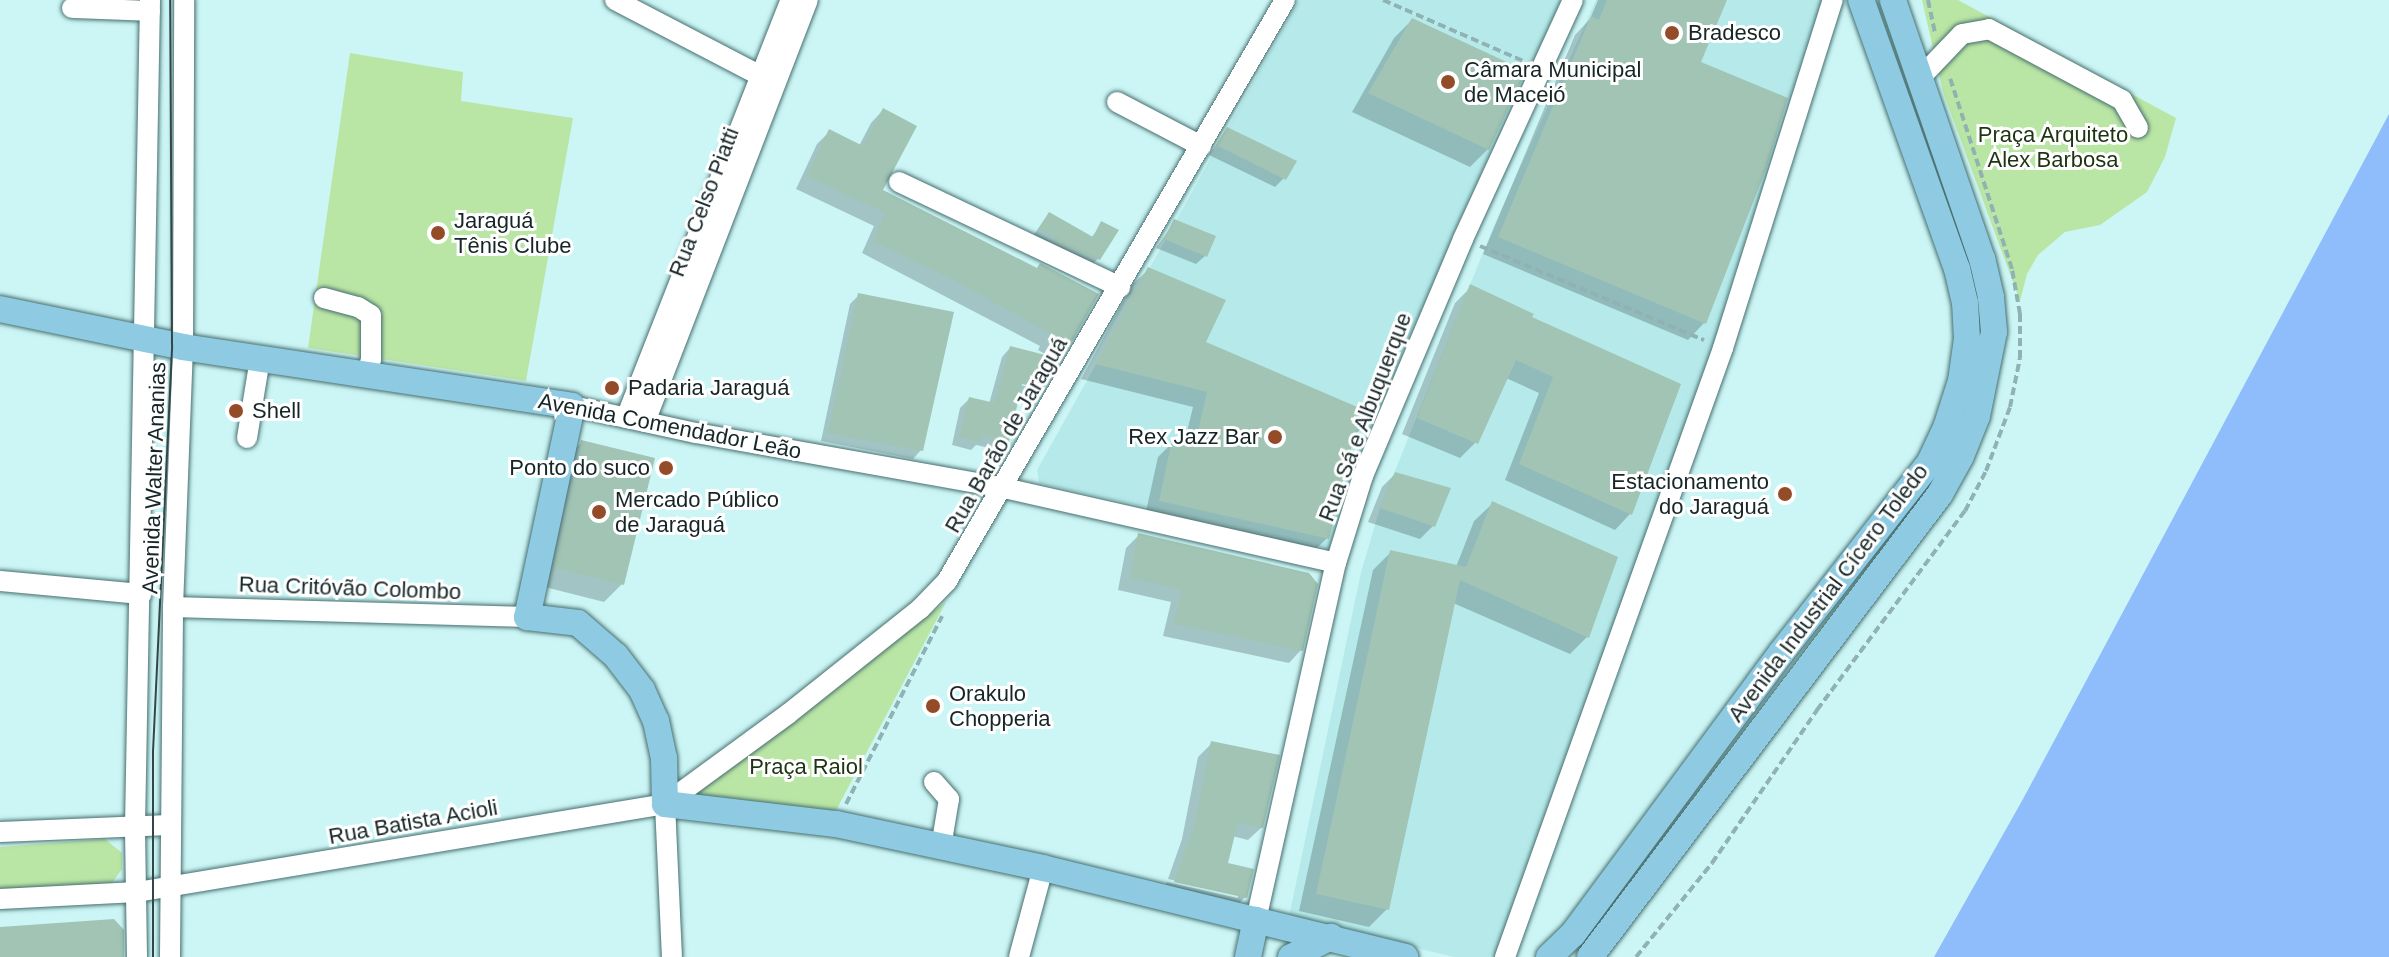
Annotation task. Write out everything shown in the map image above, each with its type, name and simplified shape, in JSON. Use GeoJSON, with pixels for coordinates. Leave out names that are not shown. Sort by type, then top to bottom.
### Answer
{"type":"FeatureCollection","features":[{"type":"Feature","properties":{"kind":"main road","name":"Avenida Industrial Cícero Toledo"},"geometry":{"type":"LineString","coordinates":[[1549,957],[1573,934],[1781,653],[1930,462],[1946,428],[1961,381],[1967,339],[1965,303],[1957,269],[1861,0]]}},
{"type":"Feature","properties":{"kind":"main road","name":"Avenida Industrial Cícero Toledo"},"geometry":{"type":"LineString","coordinates":[[1590,957],[1940,494],[1961,456],[1977,416],[1991,356],[1991,297],[1982,259],[1893,0]]}},
{"type":"Feature","properties":{"kind":"main road","name":"Avenida Comendador Leão"},"geometry":{"type":"LineString","coordinates":[[0,309],[183,347],[572,406]]}},
{"type":"Feature","properties":{"kind":"main road"},"geometry":{"type":"LineString","coordinates":[[572,406],[527,617],[578,623],[605,645],[642,690],[656,721],[664,758],[665,804],[836,824],[1043,868],[1405,957]]}},
{"type":"Feature","properties":{"kind":"main road"},"geometry":{"type":"LineString","coordinates":[[1248,957],[1256,920]]}},
{"type":"Feature","properties":{"kind":"main road"},"geometry":{"type":"LineString","coordinates":[[1291,957],[1331,937]]}},
{"type":"Feature","properties":{"kind":"street","name":"Avenida Walter Ananias"},"geometry":{"type":"LineString","coordinates":[[170,957],[173,607],[183,347],[184,0]]}},
{"type":"Feature","properties":{"kind":"street"},"geometry":{"type":"LineString","coordinates":[[615,0],[761,76]]}},
{"type":"Feature","properties":{"kind":"street","name":"Rua Celso Piatti"},"geometry":{"type":"LineString","coordinates":[[635,420],[791,0]]}},
{"type":"Feature","properties":{"kind":"street","name":"Rua Celso Piatti"},"geometry":{"type":"LineString","coordinates":[[635,420],[808,0]]}},
{"type":"Feature","properties":{"kind":"street","name":"Rua Barão de Jaraguá"},"geometry":{"type":"LineString","coordinates":[[665,804],[800,705],[920,609],[947,581],[1004,488],[1285,0]]}},
{"type":"Feature","properties":{"kind":"street","name":"Rua Sá e Albuquerque"},"geometry":{"type":"LineString","coordinates":[[1256,920],[1336,563],[1363,476],[1463,239],[1573,0]]}},
{"type":"Feature","properties":{"kind":"street"},"geometry":{"type":"LineString","coordinates":[[1505,957],[1723,348],[1833,0]]}},
{"type":"Feature","properties":{"kind":"street","name":"Avenida Walter Ananias"},"geometry":{"type":"LineString","coordinates":[[137,957],[135,827],[147,340],[150,6]]}},
{"type":"Feature","properties":{"kind":"street"},"geometry":{"type":"LineString","coordinates":[[72,8],[150,6]]}},
{"type":"Feature","properties":{"kind":"street"},"geometry":{"type":"LineString","coordinates":[[1919,79],[1962,34],[1989,29],[2122,100],[2138,128]]}},
{"type":"Feature","properties":{"kind":"street"},"geometry":{"type":"LineString","coordinates":[[1117,102],[1201,146]]}},
{"type":"Feature","properties":{"kind":"street"},"geometry":{"type":"LineString","coordinates":[[899,182],[1120,287]]}},
{"type":"Feature","properties":{"kind":"street"},"geometry":{"type":"LineString","coordinates":[[324,298],[358,307],[371,315],[371,359],[367,375]]}},
{"type":"Feature","properties":{"kind":"street"},"geometry":{"type":"LineString","coordinates":[[247,438],[260,359]]}},
{"type":"Feature","properties":{"kind":"street","name":"Avenida Comendador Leão"},"geometry":{"type":"LineString","coordinates":[[572,406],[1004,488],[1336,563]]}},
{"type":"Feature","properties":{"kind":"street"},"geometry":{"type":"LineString","coordinates":[[0,581],[141,594]]}},
{"type":"Feature","properties":{"kind":"street","name":"Rua Critóvão Colombo"},"geometry":{"type":"LineString","coordinates":[[173,607],[527,617]]}},
{"type":"Feature","properties":{"kind":"street"},"geometry":{"type":"LineString","coordinates":[[934,782],[949,799],[941,847]]}},
{"type":"Feature","properties":{"kind":"street"},"geometry":{"type":"LineString","coordinates":[[665,804],[672,957]]}},
{"type":"Feature","properties":{"kind":"street","name":"Rua Batista Acioli"},"geometry":{"type":"LineString","coordinates":[[0,899],[137,892],[665,804]]}},
{"type":"Feature","properties":{"kind":"street"},"geometry":{"type":"LineString","coordinates":[[0,832],[169,825]]}},
{"type":"Feature","properties":{"kind":"street"},"geometry":{"type":"LineString","coordinates":[[1019,957],[1043,868]]}},
{"type":"Feature","properties":{"kind":"path"},"geometry":{"type":"LineString","coordinates":[[1383,0],[1539,69]]}},
{"type":"Feature","properties":{"kind":"path"},"geometry":{"type":"LineString","coordinates":[[1463,239],[1723,348]]}},
{"type":"Feature","properties":{"kind":"path"},"geometry":{"type":"LineString","coordinates":[[836,824],[949,604],[947,581]]}},
{"type":"Feature","properties":{"kind":"shaded area"},"geometry":{"type":"Polygon","coordinates":[[[1299,0],[1567,0],[1337,550],[1039,483],[1037,470],[1299,0]]]}},
{"type":"Feature","properties":{"kind":"shaded area"},"geometry":{"type":"Polygon","coordinates":[[[1596,0],[1826,0],[1682,449],[1499,957],[1454,957],[1289,917],[1361,572],[1380,508],[1495,223],[1596,0]]]}},
{"type":"Feature","properties":{"kind":"green space","name":"Praça Arquiteto Alex Barbosa"},"geometry":{"type":"Polygon","coordinates":[[[1922,0],[1958,0],[2176,118],[2165,157],[2147,192],[2100,225],[2065,232],[2038,255],[2027,274],[2020,301],[1943,92],[1922,0]]]}},
{"type":"Feature","properties":{"kind":"green space","name":"Jaraguá Tênis Clube"},"geometry":{"type":"Polygon","coordinates":[[[350,53],[463,72],[461,101],[573,118],[526,381],[308,348],[350,53]]]}},
{"type":"Feature","properties":{"kind":"green space","name":"Praça Raiol"},"geometry":{"type":"Polygon","coordinates":[[[946,602],[832,818],[692,796],[792,719],[946,602]]]}},
{"type":"Feature","properties":{"kind":"green space"},"geometry":{"type":"Polygon","coordinates":[[[105,839],[122,853],[122,869],[112,883],[0,890],[0,847],[105,839]]]}},
{"type":"Feature","properties":{"kind":"water"},"geometry":{"type":"Polygon","coordinates":[[[2389,114],[2389,957],[1934,957],[2023,799],[2389,114]]]}},
{"type":"Feature","properties":{"kind":"building"},"geometry":{"type":"Polygon","coordinates":[[[1607,0],[1727,0],[1701,62],[1788,98],[1766,169],[1706,324],[1498,237],[1591,16],[1599,20],[1607,0]]]}},
{"type":"Feature","properties":{"kind":"building","name":"Câmara Municipal de Maceió"},"geometry":{"type":"Polygon","coordinates":[[[1412,18],[1526,71],[1489,150],[1368,93],[1412,18]]]}},
{"type":"Feature","properties":{"kind":"building"},"geometry":{"type":"Polygon","coordinates":[[[883,108],[917,126],[883,190],[1037,268],[1040,263],[1099,294],[1068,348],[1050,337],[1051,334],[952,279],[873,241],[885,213],[807,176],[829,129],[863,146],[883,108]]]}},
{"type":"Feature","properties":{"kind":"building"},"geometry":{"type":"Polygon","coordinates":[[[1227,127],[1297,161],[1286,180],[1216,145],[1227,127]]]}},
{"type":"Feature","properties":{"kind":"building"},"geometry":{"type":"Polygon","coordinates":[[[1049,212],[1093,237],[1101,221],[1119,230],[1100,260],[1053,241],[1055,237],[1038,229],[1049,212]]]}},
{"type":"Feature","properties":{"kind":"building"},"geometry":{"type":"Polygon","coordinates":[[[1174,219],[1216,236],[1207,257],[1164,239],[1174,219]]]}},
{"type":"Feature","properties":{"kind":"building"},"geometry":{"type":"Polygon","coordinates":[[[1148,267],[1226,300],[1206,342],[1369,412],[1362,430],[1356,429],[1329,539],[1159,501],[1172,440],[1195,445],[1207,392],[1095,364],[1148,267]]]}},
{"type":"Feature","properties":{"kind":"building"},"geometry":{"type":"Polygon","coordinates":[[[1470,284],[1534,314],[1532,317],[1681,384],[1632,515],[1519,464],[1553,377],[1516,360],[1478,444],[1417,418],[1470,284]]]}},
{"type":"Feature","properties":{"kind":"building"},"geometry":{"type":"Polygon","coordinates":[[[858,293],[954,312],[923,451],[828,433],[858,293]]]}},
{"type":"Feature","properties":{"kind":"building"},"geometry":{"type":"Polygon","coordinates":[[[1010,346],[1053,357],[1044,389],[1022,384],[1009,442],[983,436],[981,442],[959,437],[969,397],[995,403],[1010,346]]]}},
{"type":"Feature","properties":{"kind":"building","name":"Mercado Público de Jaraguá"},"geometry":{"type":"Polygon","coordinates":[[[581,440],[655,458],[624,585],[554,568],[581,440]]]}},
{"type":"Feature","properties":{"kind":"building"},"geometry":{"type":"Polygon","coordinates":[[[1395,472],[1451,488],[1435,527],[1380,508],[1395,472]]]}},
{"type":"Feature","properties":{"kind":"building"},"geometry":{"type":"Polygon","coordinates":[[[1492,501],[1618,557],[1589,638],[1460,580],[1389,910],[1316,894],[1390,550],[1466,567],[1492,501]]]}},
{"type":"Feature","properties":{"kind":"building"},"geometry":{"type":"Polygon","coordinates":[[[1138,533],[1309,573],[1318,584],[1303,651],[1174,624],[1182,590],[1130,578],[1138,533]]]}},
{"type":"Feature","properties":{"kind":"building"},"geometry":{"type":"Polygon","coordinates":[[[1211,741],[1280,755],[1263,828],[1238,822],[1228,863],[1254,869],[1247,898],[1174,882],[1195,824],[1211,741]]]}},
{"type":"Feature","properties":{"kind":"building"},"geometry":{"type":"Polygon","coordinates":[[[114,919],[124,930],[124,957],[0,957],[0,927],[114,919]]]}},
{"type":"Feature","properties":{"kind":"tram line"},"geometry":{"type":"LineString","coordinates":[[153,957],[153,752],[172,345],[170,0]]}},
{"type":"Feature","properties":{"kind":"place","name":"Bradesco"},"geometry":{"type":"Point","coordinates":[1672,33]}},
{"type":"Feature","properties":{"kind":"place","name":"Câmara Municipal de Maceió"},"geometry":{"type":"Point","coordinates":[1448,82]}},
{"type":"Feature","properties":{"kind":"place","name":"Jaraguá Tênis Clube"},"geometry":{"type":"Point","coordinates":[438,233]}},
{"type":"Feature","properties":{"kind":"place","name":"Padaria Jaraguá"},"geometry":{"type":"Point","coordinates":[612,388]}},
{"type":"Feature","properties":{"kind":"place","name":"Shell"},"geometry":{"type":"Point","coordinates":[236,411]}},
{"type":"Feature","properties":{"kind":"place","name":"Rex Jazz Bar"},"geometry":{"type":"Point","coordinates":[1275,437]}},
{"type":"Feature","properties":{"kind":"place","name":"Ponto do suco"},"geometry":{"type":"Point","coordinates":[666,468]}},
{"type":"Feature","properties":{"kind":"place","name":"Estacionamento do Jaraguá"},"geometry":{"type":"Point","coordinates":[1785,494]}},
{"type":"Feature","properties":{"kind":"place","name":"Mercado Público de Jaraguá"},"geometry":{"type":"Point","coordinates":[599,512]}},
{"type":"Feature","properties":{"kind":"place","name":"Orakulo Chopperia"},"geometry":{"type":"Point","coordinates":[933,706]}}]}
